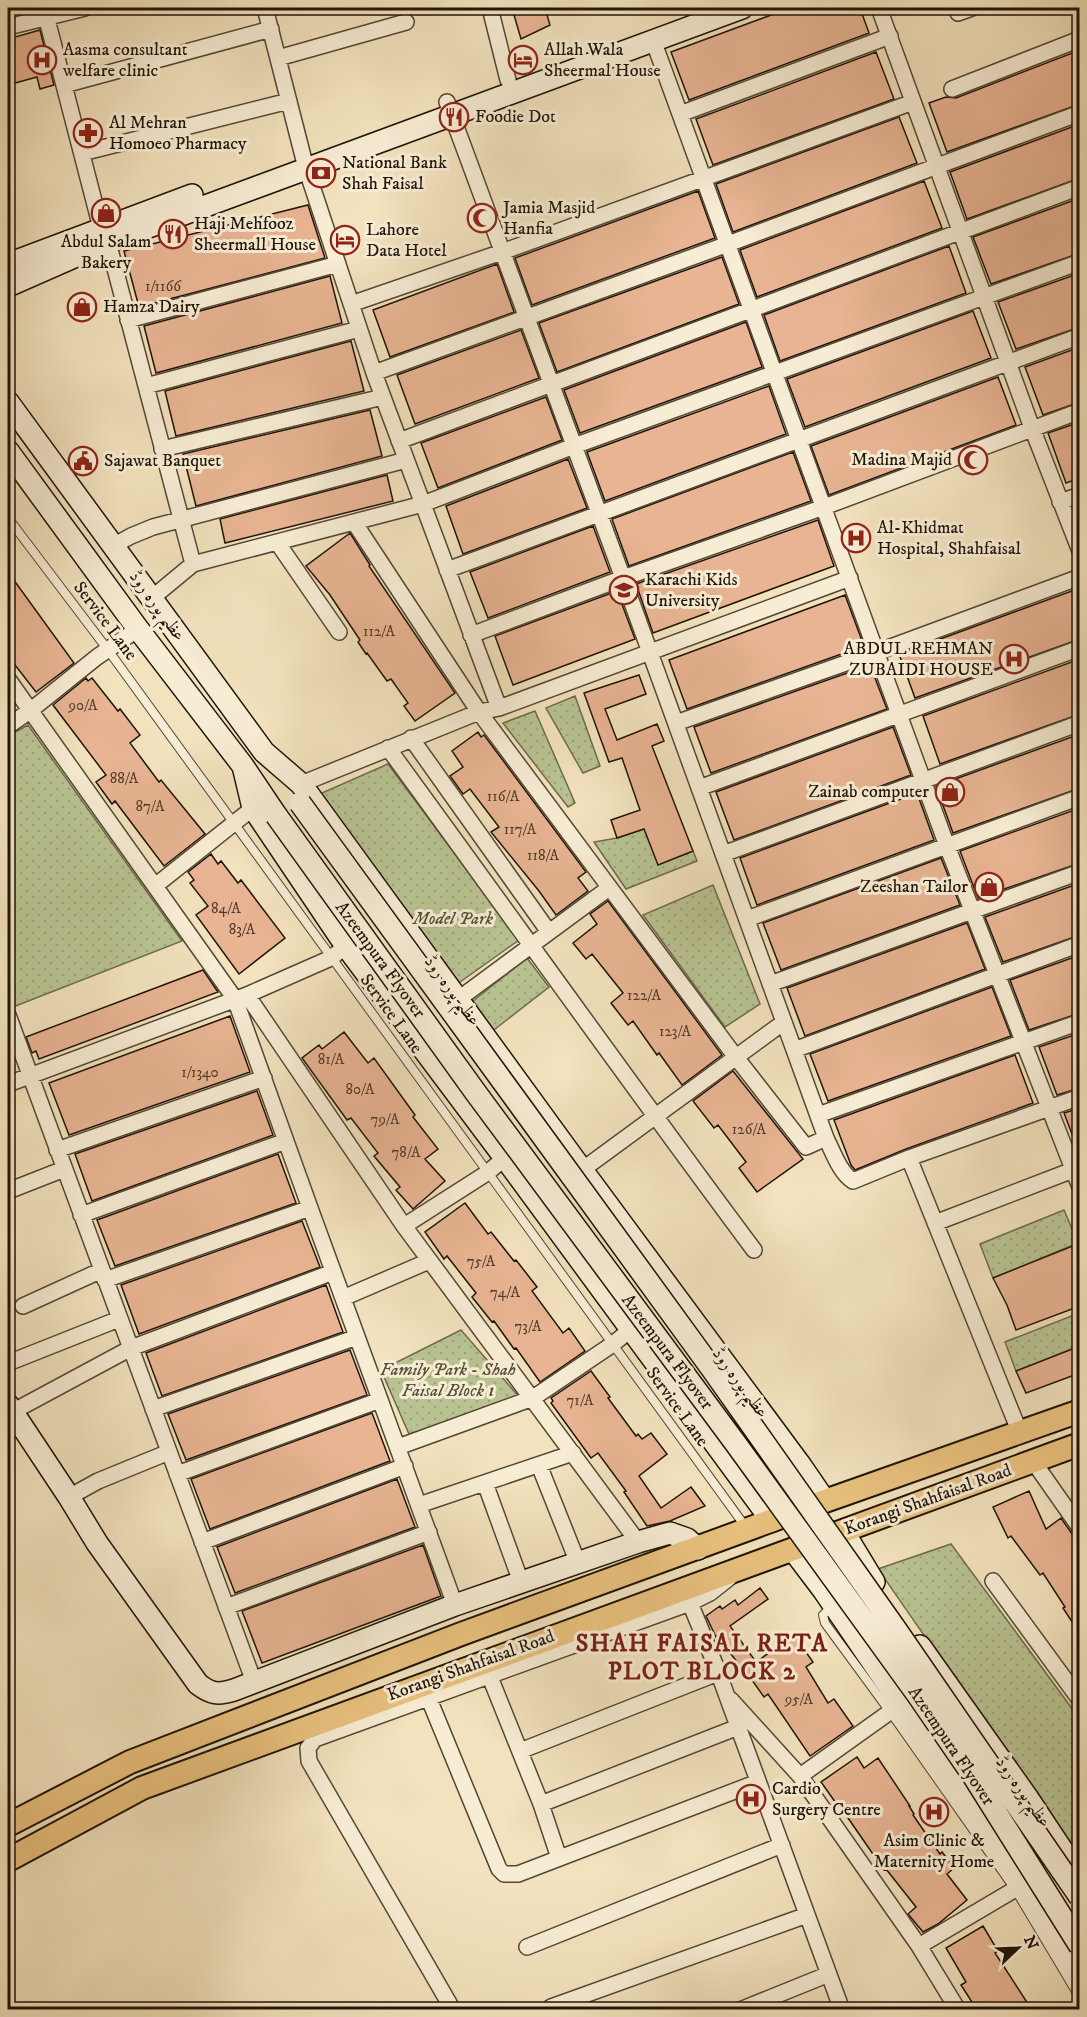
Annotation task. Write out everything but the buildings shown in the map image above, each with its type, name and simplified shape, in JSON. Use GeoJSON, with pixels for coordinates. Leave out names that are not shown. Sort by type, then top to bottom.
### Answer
{"type":"FeatureCollection","features":[{"type":"Feature","properties":{"kind":"main road"},"geometry":{"type":"LineString","coordinates":[[449,109],[508,80],[711,8]]}},
{"type":"Feature","properties":{"kind":"main road"},"geometry":{"type":"LineString","coordinates":[[8,264],[105,235],[449,109],[742,8]]}},
{"type":"Feature","properties":{"kind":"main road"},"geometry":{"type":"LineString","coordinates":[[8,286],[105,235]]}},
{"type":"Feature","properties":{"kind":"main road","name":"عظیم پورہ روڈ"},"geometry":{"type":"LineString","coordinates":[[8,402],[264,752]]}},
{"type":"Feature","properties":{"kind":"main road","name":"عظیم پورہ روڈ"},"geometry":{"type":"LineString","coordinates":[[9,458],[243,766],[253,808],[339,952],[505,1158],[772,1521]]}},
{"type":"Feature","properties":{"kind":"main road","name":"Azeempura Flyover"},"geometry":{"type":"LineString","coordinates":[[264,752],[300,793],[712,1369],[897,1631],[1080,1897]]}},
{"type":"Feature","properties":{"kind":"main road","name":"Azeempura Flyover"},"geometry":{"type":"LineString","coordinates":[[243,766],[476,1093],[736,1444],[917,1694],[974,1777],[1080,1946]]}},
{"type":"Feature","properties":{"kind":"main road","name":"عظیم پورہ روڈ"},"geometry":{"type":"LineString","coordinates":[[300,793],[582,1170],[825,1501]]}},
{"type":"Feature","properties":{"kind":"main road"},"geometry":{"type":"LineString","coordinates":[[10,1408],[97,1543],[198,1684],[209,1693],[219,1694],[254,1682],[456,1605],[638,1542],[670,1533],[687,1539],[698,1549]]}},
{"type":"Feature","properties":{"kind":"main road","name":"Korangi Shahfaisal Road"},"geometry":{"type":"LineString","coordinates":[[8,1825],[130,1762],[461,1635],[825,1501],[1080,1411]]}},
{"type":"Feature","properties":{"kind":"main road","name":"Korangi Shahfaisal Road"},"geometry":{"type":"LineString","coordinates":[[8,1860],[141,1788],[687,1595],[741,1569],[1080,1444]]}},
{"type":"Feature","properties":{"kind":"main road"},"geometry":{"type":"LineString","coordinates":[[759,1503],[801,1466]]}},
{"type":"Feature","properties":{"kind":"main road","name":"عظیم پورہ روڈ"},"geometry":{"type":"LineString","coordinates":[[843,1531],[866,1570],[1027,1797],[1080,1877]]}},
{"type":"Feature","properties":{"kind":"main road"},"geometry":{"type":"LineString","coordinates":[[793,1550],[828,1598],[896,1708],[1080,1974]]}},
{"type":"Feature","properties":{"kind":"main road"},"geometry":{"type":"LineString","coordinates":[[828,1598],[866,1570]]}},
{"type":"Feature","properties":{"kind":"street"},"geometry":{"type":"LineString","coordinates":[[8,27],[45,13],[85,8]]}},
{"type":"Feature","properties":{"kind":"street"},"geometry":{"type":"LineString","coordinates":[[266,8],[304,161],[359,329],[499,708]]}},
{"type":"Feature","properties":{"kind":"street"},"geometry":{"type":"LineString","coordinates":[[490,8],[508,80]]}},
{"type":"Feature","properties":{"kind":"street"},"geometry":{"type":"LineString","coordinates":[[879,8],[1032,428],[1080,551]]}},
{"type":"Feature","properties":{"kind":"street"},"geometry":{"type":"LineString","coordinates":[[45,13],[193,564]]}},
{"type":"Feature","properties":{"kind":"street"},"geometry":{"type":"LineString","coordinates":[[278,58],[406,22]]}},
{"type":"Feature","properties":{"kind":"street"},"geometry":{"type":"LineString","coordinates":[[64,85],[271,30]]}},
{"type":"Feature","properties":{"kind":"street"},"geometry":{"type":"LineString","coordinates":[[680,114],[890,36]]}},
{"type":"Feature","properties":{"kind":"street"},"geometry":{"type":"LineString","coordinates":[[952,89],[1080,39]]}},
{"type":"Feature","properties":{"kind":"street"},"geometry":{"type":"LineString","coordinates":[[653,40],[947,846],[1077,1180],[935,1223]]}},
{"type":"Feature","properties":{"kind":"street"},"geometry":{"type":"LineString","coordinates":[[82,153],[289,101]]}},
{"type":"Feature","properties":{"kind":"street"},"geometry":{"type":"LineString","coordinates":[[351,304],[502,252],[913,102]]}},
{"type":"Feature","properties":{"kind":"street"},"geometry":{"type":"LineString","coordinates":[[449,109],[623,578],[826,1138],[844,1172],[853,1181],[909,1158],[1080,1097]]}},
{"type":"Feature","properties":{"kind":"street"},"geometry":{"type":"LineString","coordinates":[[374,373],[1080,113]]}},
{"type":"Feature","properties":{"kind":"street"},"geometry":{"type":"LineString","coordinates":[[399,441],[1080,187]]}},
{"type":"Feature","properties":{"kind":"street"},"geometry":{"type":"LineString","coordinates":[[152,598],[193,564],[423,504],[574,446],[1080,262]]}},
{"type":"Feature","properties":{"kind":"street"},"geometry":{"type":"LineString","coordinates":[[128,320],[338,264]]}},
{"type":"Feature","properties":{"kind":"street"},"geometry":{"type":"LineString","coordinates":[[146,386],[359,329]]}},
{"type":"Feature","properties":{"kind":"street"},"geometry":{"type":"LineString","coordinates":[[447,570],[1080,336]]}},
{"type":"Feature","properties":{"kind":"street"},"geometry":{"type":"LineString","coordinates":[[162,449],[382,396]]}},
{"type":"Feature","properties":{"kind":"street"},"geometry":{"type":"LineString","coordinates":[[471,635],[1080,411]]}},
{"type":"Feature","properties":{"kind":"street"},"geometry":{"type":"LineString","coordinates":[[113,546],[153,527],[406,460]]}},
{"type":"Feature","properties":{"kind":"street"},"geometry":{"type":"LineString","coordinates":[[1060,502],[1080,495]]}},
{"type":"Feature","properties":{"kind":"street"},"geometry":{"type":"LineString","coordinates":[[354,522],[479,712],[735,1056],[806,1147],[826,1138]]}},
{"type":"Feature","properties":{"kind":"street"},"geometry":{"type":"LineString","coordinates":[[277,542],[339,632]]}},
{"type":"Feature","properties":{"kind":"street"},"geometry":{"type":"LineString","coordinates":[[676,723],[1080,577]]}},
{"type":"Feature","properties":{"kind":"street"},"geometry":{"type":"LineString","coordinates":[[300,793],[411,738],[479,712],[499,708],[850,578]]}},
{"type":"Feature","properties":{"kind":"street"},"geometry":{"type":"LineString","coordinates":[[8,726],[138,629]]}},
{"type":"Feature","properties":{"kind":"street"},"geometry":{"type":"LineString","coordinates":[[699,788],[1080,648]]}},
{"type":"Feature","properties":{"kind":"street"},"geometry":{"type":"LineString","coordinates":[[8,679],[155,885],[241,997],[429,1261],[638,1542]]}},
{"type":"Feature","properties":{"kind":"street"},"geometry":{"type":"LineString","coordinates":[[723,854],[1080,723]]}},
{"type":"Feature","properties":{"kind":"street"},"geometry":{"type":"LineString","coordinates":[[411,738],[549,932]]}},
{"type":"Feature","properties":{"kind":"street"},"geometry":{"type":"LineString","coordinates":[[388,748],[754,1250]]}},
{"type":"Feature","properties":{"kind":"street"},"geometry":{"type":"LineString","coordinates":[[747,919],[1080,797]]}},
{"type":"Feature","properties":{"kind":"street"},"geometry":{"type":"LineString","coordinates":[[155,885],[232,822],[253,808]]}},
{"type":"Feature","properties":{"kind":"street"},"geometry":{"type":"LineString","coordinates":[[770,984],[1080,872]]}},
{"type":"Feature","properties":{"kind":"street"},"geometry":{"type":"LineString","coordinates":[[464,995],[609,888]]}},
{"type":"Feature","properties":{"kind":"street"},"geometry":{"type":"LineString","coordinates":[[794,1050],[1080,944]]}},
{"type":"Feature","properties":{"kind":"street"},"geometry":{"type":"LineString","coordinates":[[8,1084],[241,997],[339,952]]}},
{"type":"Feature","properties":{"kind":"street"},"geometry":{"type":"LineString","coordinates":[[241,997],[264,1078],[286,1141],[456,1605]]}},
{"type":"Feature","properties":{"kind":"street"},"geometry":{"type":"LineString","coordinates":[[582,1170],[784,1022]]}},
{"type":"Feature","properties":{"kind":"street"},"geometry":{"type":"LineString","coordinates":[[818,1115],[1080,1022]]}},
{"type":"Feature","properties":{"kind":"street"},"geometry":{"type":"LineString","coordinates":[[9,1023],[254,1682]]}},
{"type":"Feature","properties":{"kind":"street"},"geometry":{"type":"LineString","coordinates":[[57,1150],[264,1078]]}},
{"type":"Feature","properties":{"kind":"street"},"geometry":{"type":"LineString","coordinates":[[81,1215],[286,1141]]}},
{"type":"Feature","properties":{"kind":"street"},"geometry":{"type":"LineString","coordinates":[[404,1226],[487,1173],[505,1158]]}},
{"type":"Feature","properties":{"kind":"street"},"geometry":{"type":"LineString","coordinates":[[909,1158],[1020,1433]]}},
{"type":"Feature","properties":{"kind":"street"},"geometry":{"type":"LineString","coordinates":[[8,1191],[64,1169]]}},
{"type":"Feature","properties":{"kind":"street"},"geometry":{"type":"LineString","coordinates":[[23,1306],[104,1275],[310,1208]]}},
{"type":"Feature","properties":{"kind":"street"},"geometry":{"type":"LineString","coordinates":[[343,1298],[429,1261]]}},
{"type":"Feature","properties":{"kind":"street"},"geometry":{"type":"LineString","coordinates":[[10,1408],[131,1348],[333,1272]]}},
{"type":"Feature","properties":{"kind":"street"},"geometry":{"type":"LineString","coordinates":[[8,1363],[119,1319]]}},
{"type":"Feature","properties":{"kind":"street"},"geometry":{"type":"LineString","coordinates":[[398,1447],[532,1398],[614,1344],[630,1330]]}},
{"type":"Feature","properties":{"kind":"street"},"geometry":{"type":"LineString","coordinates":[[153,1409],[357,1337]]}},
{"type":"Feature","properties":{"kind":"street"},"geometry":{"type":"LineString","coordinates":[[177,1474],[380,1400]]}},
{"type":"Feature","properties":{"kind":"street"},"geometry":{"type":"LineString","coordinates":[[69,1497],[98,1481],[169,1452]]}},
{"type":"Feature","properties":{"kind":"street"},"geometry":{"type":"LineString","coordinates":[[419,1505],[573,1453]]}},
{"type":"Feature","properties":{"kind":"street"},"geometry":{"type":"LineString","coordinates":[[1033,1461],[1080,1528]]}},
{"type":"Feature","properties":{"kind":"street"},"geometry":{"type":"LineString","coordinates":[[539,1465],[578,1563]]}},
{"type":"Feature","properties":{"kind":"street"},"geometry":{"type":"LineString","coordinates":[[202,1542],[405,1466]]}},
{"type":"Feature","properties":{"kind":"street"},"geometry":{"type":"LineString","coordinates":[[485,1483],[521,1582]]}},
{"type":"Feature","properties":{"kind":"street"},"geometry":{"type":"LineString","coordinates":[[226,1607],[429,1532]]}},
{"type":"Feature","properties":{"kind":"street"},"geometry":{"type":"LineString","coordinates":[[993,1581],[1078,1695]]}},
{"type":"Feature","properties":{"kind":"street"},"geometry":{"type":"LineString","coordinates":[[453,2010],[309,1761],[308,1748],[315,1740],[490,1677],[687,1595],[842,2010]]}},
{"type":"Feature","properties":{"kind":"street"},"geometry":{"type":"LineString","coordinates":[[520,1751],[718,1673]]}},
{"type":"Feature","properties":{"kind":"street"},"geometry":{"type":"LineString","coordinates":[[490,1677],[560,1858]]}},
{"type":"Feature","properties":{"kind":"street"},"geometry":{"type":"LineString","coordinates":[[725,1693],[800,1776],[920,1946],[958,2010]]}},
{"type":"Feature","properties":{"kind":"street"},"geometry":{"type":"LineString","coordinates":[[429,1699],[504,1874],[511,1875],[560,1858],[758,1782]]}},
{"type":"Feature","properties":{"kind":"street"},"geometry":{"type":"LineString","coordinates":[[800,1776],[896,1708]]}},
{"type":"Feature","properties":{"kind":"street"},"geometry":{"type":"LineString","coordinates":[[541,1804],[738,1727]]}},
{"type":"Feature","properties":{"kind":"street"},"geometry":{"type":"LineString","coordinates":[[526,1947],[782,1845]]}},
{"type":"Feature","properties":{"kind":"street"},"geometry":{"type":"LineString","coordinates":[[920,1946],[1020,1887]]}},
{"type":"Feature","properties":{"kind":"street"},"geometry":{"type":"LineString","coordinates":[[551,2007],[807,1915]]}},
{"type":"Feature","properties":{"kind":"street"},"geometry":{"type":"LineString","coordinates":[[740,2010],[829,1974]]}},
{"type":"Feature","properties":{"kind":"lane","name":"Service Lane"},"geometry":{"type":"LineString","coordinates":[[8,518],[108,650],[232,822],[339,952],[487,1173],[614,1344],[747,1530]]}},
{"type":"Feature","properties":{"kind":"lane"},"geometry":{"type":"LineString","coordinates":[[1020,1887],[1080,1998]]}},
{"type":"Feature","properties":{"kind":"green space"},"geometry":{"type":"Polygon","coordinates":[[[575,696],[600,766],[583,773],[546,708],[575,696]]]}},
{"type":"Feature","properties":{"kind":"green space"},"geometry":{"type":"Polygon","coordinates":[[[535,711],[575,803],[568,807],[503,723],[535,711]]]}},
{"type":"Feature","properties":{"kind":"green space"},"geometry":{"type":"Polygon","coordinates":[[[28,725],[182,941],[13,1007],[8,991],[8,736],[28,725]]]}},
{"type":"Feature","properties":{"kind":"green space","name":"Model Park"},"geometry":{"type":"Polygon","coordinates":[[[388,764],[519,940],[453,987],[315,796],[388,764]]]}},
{"type":"Feature","properties":{"kind":"green space"},"geometry":{"type":"Polygon","coordinates":[[[652,826],[658,864],[693,851],[697,861],[626,889],[594,842],[617,838],[652,826]]]}},
{"type":"Feature","properties":{"kind":"green space"},"geometry":{"type":"Polygon","coordinates":[[[713,885],[760,1004],[725,1027],[643,915],[713,885]]]}},
{"type":"Feature","properties":{"kind":"green space"},"geometry":{"type":"Polygon","coordinates":[[[527,958],[549,987],[490,1033],[468,1005],[527,958]]]}},
{"type":"Feature","properties":{"kind":"green space"},"geometry":{"type":"Polygon","coordinates":[[[1064,1210],[1078,1243],[993,1278],[980,1244],[1064,1210]]]}},
{"type":"Feature","properties":{"kind":"green space"},"geometry":{"type":"Polygon","coordinates":[[[1079,1313],[1079,1346],[1016,1371],[1005,1342],[1079,1313]]]}},
{"type":"Feature","properties":{"kind":"green space","name":"Family Park - Shah Faisal Block 1"},"geometry":{"type":"Polygon","coordinates":[[[461,1330],[521,1399],[409,1434],[381,1370],[461,1330]]]}},
{"type":"Feature","properties":{"kind":"green space"},"geometry":{"type":"Polygon","coordinates":[[[951,1544],[1079,1718],[1079,1859],[878,1569],[951,1544]]]}},
{"type":"Feature","properties":{"kind":"place","name":"Aasma consultant welfare clinic"},"geometry":{"type":"Point","coordinates":[42,60]}},
{"type":"Feature","properties":{"kind":"place","name":"Allah Wala Sheermal House"},"geometry":{"type":"Point","coordinates":[523,60]}},
{"type":"Feature","properties":{"kind":"place","name":"Foodie Dot"},"geometry":{"type":"Point","coordinates":[454,117]}},
{"type":"Feature","properties":{"kind":"place","name":"Al Mehran Homoeo Pharmacy"},"geometry":{"type":"Point","coordinates":[88,133]}},
{"type":"Feature","properties":{"kind":"place","name":"National Bank Shah Faisal"},"geometry":{"type":"Point","coordinates":[321,173]}},
{"type":"Feature","properties":{"kind":"place","name":"Abdul Salam Bakery"},"geometry":{"type":"Point","coordinates":[106,213]}},
{"type":"Feature","properties":{"kind":"place","name":"Jamia Masjid Hanfia"},"geometry":{"type":"Point","coordinates":[482,218]}},
{"type":"Feature","properties":{"kind":"place","name":"Haji Mehfooz Sheermall House"},"geometry":{"type":"Point","coordinates":[173,234]}},
{"type":"Feature","properties":{"kind":"place","name":"Lahore Data Hotel"},"geometry":{"type":"Point","coordinates":[345,240]}},
{"type":"Feature","properties":{"kind":"place","name":"Hamza Dairy"},"geometry":{"type":"Point","coordinates":[82,307]}},
{"type":"Feature","properties":{"kind":"place","name":"Madina Majid"},"geometry":{"type":"Point","coordinates":[973,460]}},
{"type":"Feature","properties":{"kind":"place","name":"Sajawat Banquet"},"geometry":{"type":"Point","coordinates":[83,461]}},
{"type":"Feature","properties":{"kind":"place","name":"Al-Khidmat Hospital, Shahfaisal"},"geometry":{"type":"Point","coordinates":[856,538]}},
{"type":"Feature","properties":{"kind":"place","name":"Karachi Kids University"},"geometry":{"type":"Point","coordinates":[624,590]}},
{"type":"Feature","properties":{"kind":"place","name":"ABDUL REHMAN ZUBAIDI HOUSE"},"geometry":{"type":"Point","coordinates":[1014,659]}},
{"type":"Feature","properties":{"kind":"place","name":"Zainab computer"},"geometry":{"type":"Point","coordinates":[950,792]}},
{"type":"Feature","properties":{"kind":"place","name":"Zeeshan Tailor"},"geometry":{"type":"Point","coordinates":[989,887]}},
{"type":"Feature","properties":{"kind":"place","name":"Cardio Surgery Centre"},"geometry":{"type":"Point","coordinates":[751,1799]}},
{"type":"Feature","properties":{"kind":"place","name":"Asim Clinic & Maternity Home"},"geometry":{"type":"Point","coordinates":[934,1812]}},
{"type":"Feature","properties":{"kind":"district","name":"SHAH FAISAL RETA PLOT BLOCK 2"},"geometry":{"type":"Point","coordinates":[702,1658]}}]}
